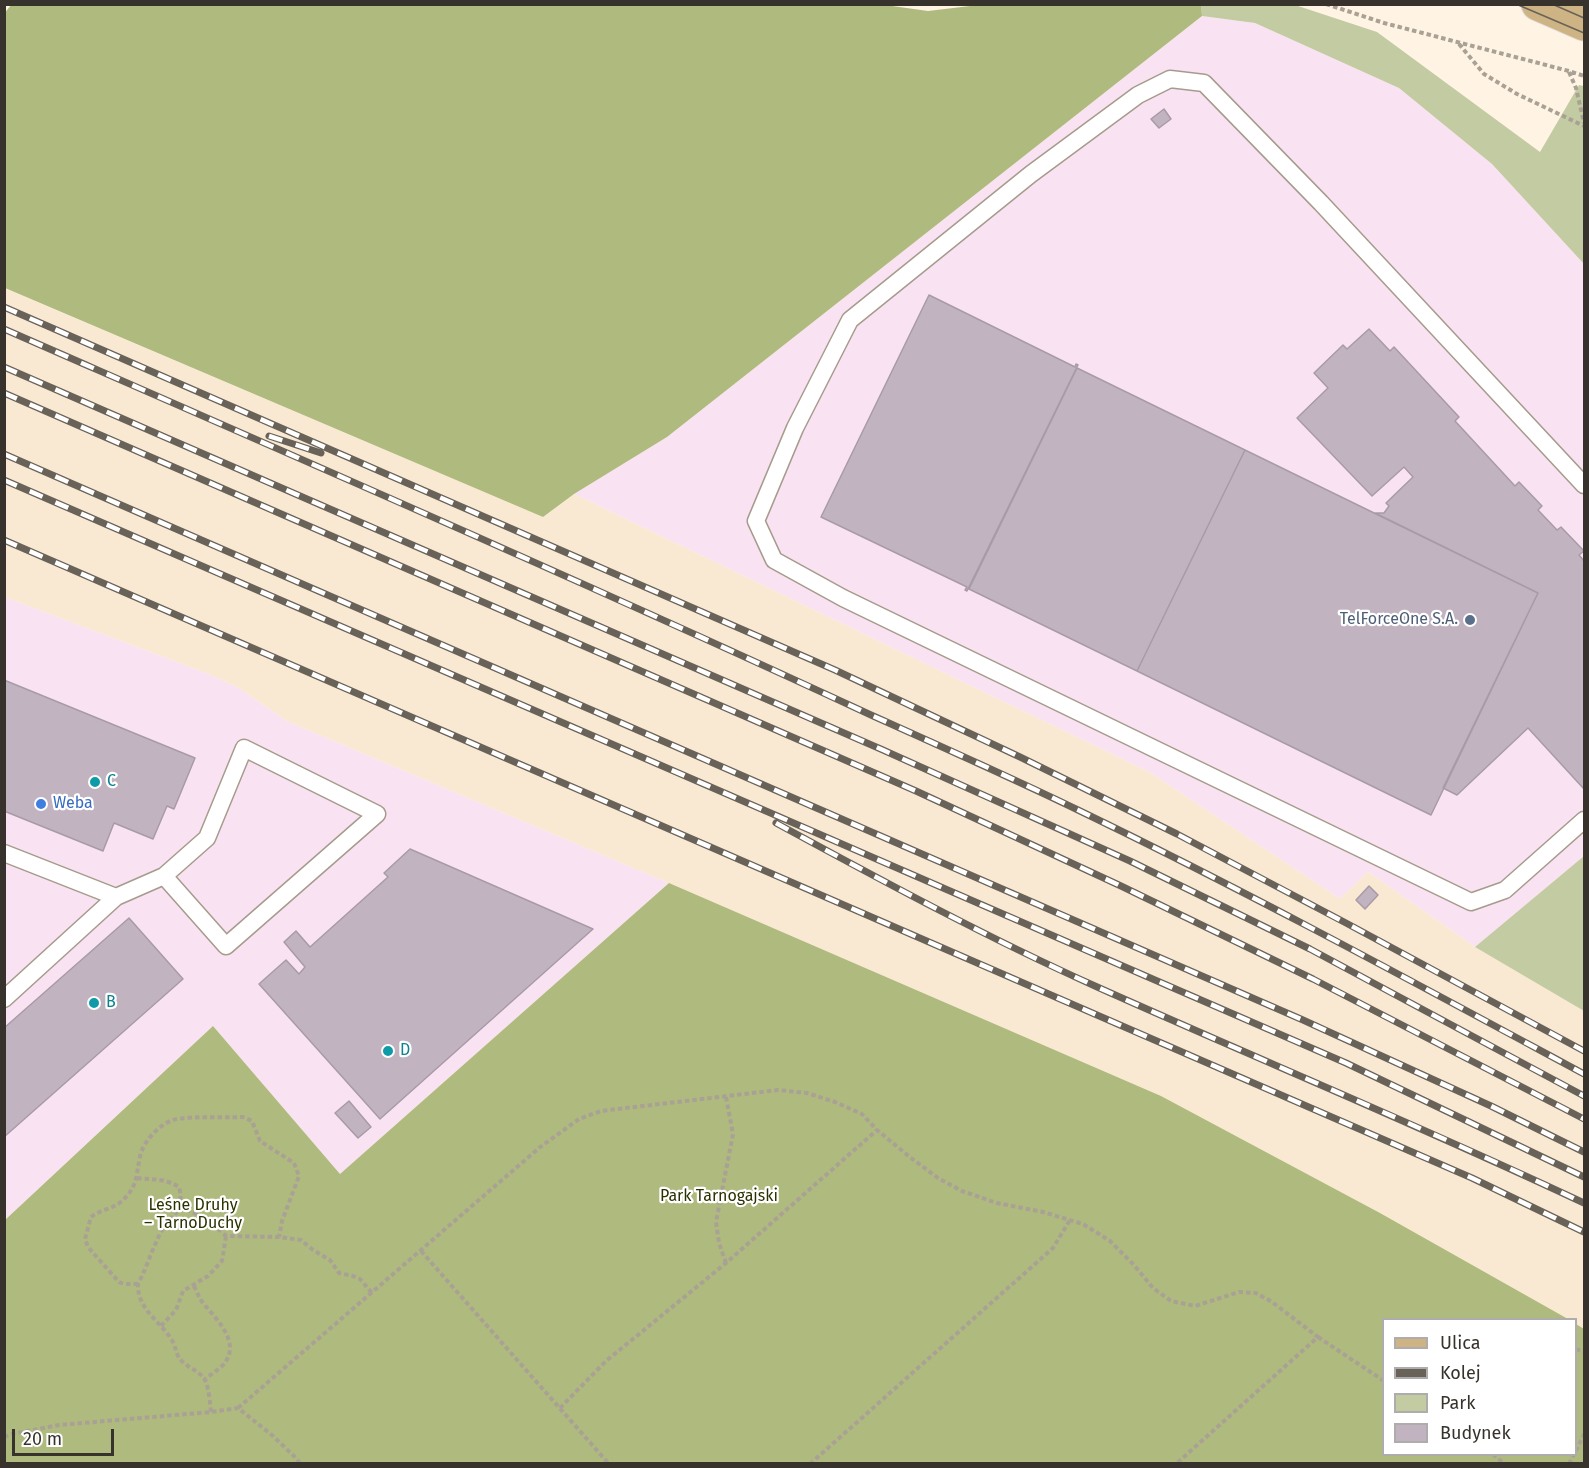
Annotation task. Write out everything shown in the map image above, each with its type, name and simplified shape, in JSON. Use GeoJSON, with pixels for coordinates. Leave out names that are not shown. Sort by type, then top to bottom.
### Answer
{"type":"FeatureCollection","features":[{"type":"Feature","properties":{"kind":"main road"},"geometry":{"type":"LineString","coordinates":[[1538,4],[1584,24]]}},
{"type":"Feature","properties":{"kind":"lane"},"geometry":{"type":"LineString","coordinates":[[1584,485],[1329,212],[1204,83],[1170,79],[1138,95],[1031,174],[850,320],[795,428],[756,521],[774,560],[843,598],[1471,902],[1504,890],[1584,820]]}},
{"type":"Feature","properties":{"kind":"lane"},"geometry":{"type":"LineString","coordinates":[[4,999],[116,897],[164,876],[207,838],[244,748],[377,814],[226,946],[164,876]]}},
{"type":"Feature","properties":{"kind":"lane"},"geometry":{"type":"LineString","coordinates":[[4,853],[116,897]]}},
{"type":"Feature","properties":{"kind":"path"},"geometry":{"type":"LineString","coordinates":[[1326,4],[1384,23],[1584,76]]}},
{"type":"Feature","properties":{"kind":"path"},"geometry":{"type":"LineString","coordinates":[[1458,43],[1484,74],[1517,94],[1584,124]]}},
{"type":"Feature","properties":{"kind":"path"},"geometry":{"type":"LineString","coordinates":[[1569,71],[1576,88],[1584,124]]}},
{"type":"Feature","properties":{"kind":"path"},"geometry":{"type":"LineString","coordinates":[[4,1437],[59,1425],[238,1408],[539,1148],[579,1119],[601,1111],[778,1090],[807,1093],[862,1114],[877,1130],[938,1178],[962,1191],[997,1203],[1043,1212],[1083,1224],[1110,1241],[1134,1264],[1154,1288],[1171,1300],[1195,1306],[1239,1292],[1256,1293],[1272,1302],[1382,1381]]}},
{"type":"Feature","properties":{"kind":"path"},"geometry":{"type":"LineString","coordinates":[[726,1097],[733,1134],[716,1222],[718,1243],[726,1263]]}},
{"type":"Feature","properties":{"kind":"path"},"geometry":{"type":"LineString","coordinates":[[138,1284],[119,1282],[88,1247],[85,1239],[91,1217],[116,1206],[123,1200],[137,1178],[143,1146],[165,1124],[175,1119],[243,1117],[252,1121],[260,1141],[294,1163],[299,1176],[282,1221],[279,1237]]}},
{"type":"Feature","properties":{"kind":"path"},"geometry":{"type":"LineString","coordinates":[[560,1408],[606,1361],[726,1263],[877,1130]]}},
{"type":"Feature","properties":{"kind":"path"},"geometry":{"type":"LineString","coordinates":[[137,1178],[161,1179],[179,1187],[181,1196],[179,1208],[160,1233],[138,1284],[138,1290],[148,1314],[174,1343],[179,1358],[200,1374],[204,1380],[211,1412]]}},
{"type":"Feature","properties":{"kind":"path"},"geometry":{"type":"LineString","coordinates":[[179,1208],[200,1214],[226,1236],[302,1240],[330,1260],[339,1273],[360,1279],[372,1293]]}},
{"type":"Feature","properties":{"kind":"path"},"geometry":{"type":"LineString","coordinates":[[810,1464],[1053,1248],[1070,1220]]}},
{"type":"Feature","properties":{"kind":"path"},"geometry":{"type":"LineString","coordinates":[[161,1326],[176,1310],[183,1291],[208,1276],[222,1261],[226,1236]]}},
{"type":"Feature","properties":{"kind":"path"},"geometry":{"type":"LineString","coordinates":[[421,1251],[609,1464]]}},
{"type":"Feature","properties":{"kind":"path"},"geometry":{"type":"LineString","coordinates":[[194,1286],[200,1298],[218,1319],[230,1341],[229,1356],[224,1364],[204,1380]]}},
{"type":"Feature","properties":{"kind":"path"},"geometry":{"type":"LineString","coordinates":[[1176,1464],[1318,1337]]}},
{"type":"Feature","properties":{"kind":"path"},"geometry":{"type":"LineString","coordinates":[[238,1408],[273,1436],[300,1464]]}},
{"type":"Feature","properties":{"kind":"path"},"geometry":{"type":"LineString","coordinates":[[1577,1449],[1584,1434]]}},
{"type":"Feature","properties":{"kind":"shaded area"},"geometry":{"type":"Polygon","coordinates":[[[1202,16],[1255,23],[1399,88],[1492,164],[1584,264],[1584,856],[1475,947],[1368,872],[1340,899],[1149,772],[574,494],[667,437],[1202,16]]]}},
{"type":"Feature","properties":{"kind":"shaded area"},"geometry":{"type":"Polygon","coordinates":[[[4,288],[543,517],[574,494],[1149,772],[1340,899],[1368,872],[1475,947],[1584,1011],[1584,1329],[1577,1325],[1577,1318],[1566,1318],[1380,1213],[1161,1096],[287,721],[239,688],[209,674],[5,597],[4,288]]]}},
{"type":"Feature","properties":{"kind":"shaded area"},"geometry":{"type":"Polygon","coordinates":[[[5,597],[209,674],[239,688],[287,721],[669,883],[340,1174],[213,1026],[5,1220],[5,597]]]}},
{"type":"Feature","properties":{"kind":"green space"},"geometry":{"type":"Polygon","coordinates":[[[987,4],[1201,4],[1202,16],[667,437],[574,494],[543,517],[5,288],[4,14],[11,5],[885,5],[928,11],[987,4]]]}},
{"type":"Feature","properties":{"kind":"green space"},"geometry":{"type":"Polygon","coordinates":[[[1201,5],[1295,5],[1377,32],[1540,152],[1579,85],[1584,86],[1584,264],[1492,164],[1399,88],[1255,23],[1202,16],[1201,5]]]}},
{"type":"Feature","properties":{"kind":"green space"},"geometry":{"type":"Polygon","coordinates":[[[1584,856],[1584,1011],[1475,947],[1584,856]]]}},
{"type":"Feature","properties":{"kind":"green space","name":"Park Tarnogajski"},"geometry":{"type":"Polygon","coordinates":[[[669,883],[1161,1096],[1380,1213],[1566,1318],[1382,1318],[1382,1456],[1577,1456],[1577,1325],[1584,1329],[1584,1463],[5,1463],[5,1220],[213,1026],[340,1174],[669,883]]]}},
{"type":"Feature","properties":{"kind":"building"},"geometry":{"type":"Polygon","coordinates":[[[1164,109],[1171,119],[1159,128],[1151,119],[1164,109]]]}},
{"type":"Feature","properties":{"kind":"building"},"geometry":{"type":"Polygon","coordinates":[[[929,295],[1075,367],[1076,364],[1078,365],[967,591],[965,590],[967,587],[821,517],[929,295]]]}},
{"type":"Feature","properties":{"kind":"building"},"geometry":{"type":"Polygon","coordinates":[[[1369,329],[1390,351],[1394,347],[1459,417],[1455,421],[1515,486],[1519,482],[1542,506],[1538,510],[1557,530],[1561,527],[1584,551],[1579,555],[1584,561],[1584,789],[1528,728],[1457,795],[1443,788],[1538,593],[1375,513],[1384,513],[1389,506],[1386,503],[1413,477],[1404,467],[1372,496],[1297,418],[1328,388],[1314,373],[1343,345],[1347,349],[1369,329]]]}},
{"type":"Feature","properties":{"kind":"building"},"geometry":{"type":"Polygon","coordinates":[[[1077,368],[1245,450],[1137,671],[969,589],[1077,368]]]}},
{"type":"Feature","properties":{"kind":"building"},"geometry":{"type":"Polygon","coordinates":[[[1245,450],[1538,593],[1431,815],[1137,671],[1245,450]]]}},
{"type":"Feature","properties":{"kind":"building","name":"C"},"geometry":{"type":"Polygon","coordinates":[[[4,680],[195,758],[174,809],[167,806],[153,839],[114,823],[103,851],[4,811],[4,680]]]}},
{"type":"Feature","properties":{"kind":"building","name":"D"},"geometry":{"type":"Polygon","coordinates":[[[410,849],[593,929],[380,1119],[259,984],[286,960],[299,974],[305,967],[284,942],[296,931],[310,947],[388,877],[384,873],[410,849]]]}},
{"type":"Feature","properties":{"kind":"building"},"geometry":{"type":"Polygon","coordinates":[[[1369,886],[1378,895],[1365,909],[1356,900],[1369,886]]]}},
{"type":"Feature","properties":{"kind":"building","name":"B"},"geometry":{"type":"Polygon","coordinates":[[[129,918],[183,979],[4,1137],[4,1028],[129,918]]]}},
{"type":"Feature","properties":{"kind":"building"},"geometry":{"type":"Polygon","coordinates":[[[349,1101],[371,1127],[358,1138],[335,1113],[349,1101]]]}},
{"type":"Feature","properties":{"kind":"tram line"},"geometry":{"type":"LineString","coordinates":[[1516,4],[1584,33]]}},
{"type":"Feature","properties":{"kind":"tram line"},"geometry":{"type":"LineString","coordinates":[[1552,4],[1584,18]]}},
{"type":"Feature","properties":{"kind":"railway"},"geometry":{"type":"LineString","coordinates":[[4,307],[835,670],[1020,757],[1177,834],[1584,1051]]}},
{"type":"Feature","properties":{"kind":"railway"},"geometry":{"type":"LineString","coordinates":[[4,329],[547,568],[1052,798],[1270,906],[1584,1074]]}},
{"type":"Feature","properties":{"kind":"railway"},"geometry":{"type":"LineString","coordinates":[[4,367],[883,750],[1130,861],[1310,949],[1584,1096]]}},
{"type":"Feature","properties":{"kind":"railway"},"geometry":{"type":"LineString","coordinates":[[4,393],[916,791],[1121,886],[1313,979],[1584,1119]]}},
{"type":"Feature","properties":{"kind":"railway"},"geometry":{"type":"LineString","coordinates":[[269,436],[321,453]]}},
{"type":"Feature","properties":{"kind":"railway"},"geometry":{"type":"LineString","coordinates":[[4,454],[1303,1020],[1491,1106],[1584,1152]]}},
{"type":"Feature","properties":{"kind":"railway"},"geometry":{"type":"LineString","coordinates":[[4,480],[1346,1063],[1584,1177]]}},
{"type":"Feature","properties":{"kind":"railway"},"geometry":{"type":"LineString","coordinates":[[4,540],[1472,1178],[1584,1232]]}},
{"type":"Feature","properties":{"kind":"railway"},"geometry":{"type":"LineString","coordinates":[[776,823],[934,907],[1054,967],[1463,1147],[1584,1203]]}},
{"type":"Feature","properties":{"kind":"place","name":"TelForceOne S.A."},"geometry":{"type":"Point","coordinates":[1470,620]}},
{"type":"Feature","properties":{"kind":"place","name":"C"},"geometry":{"type":"Point","coordinates":[95,782]}},
{"type":"Feature","properties":{"kind":"place","name":"Weba"},"geometry":{"type":"Point","coordinates":[41,804]}},
{"type":"Feature","properties":{"kind":"place","name":"B"},"geometry":{"type":"Point","coordinates":[94,1003]}},
{"type":"Feature","properties":{"kind":"place","name":"D"},"geometry":{"type":"Point","coordinates":[388,1051]}},
{"type":"Feature","properties":{"kind":"park label","name":"Leśne Druhy – TarnoDuchy"},"geometry":{"type":"Point","coordinates":[193,1215]}}]}
